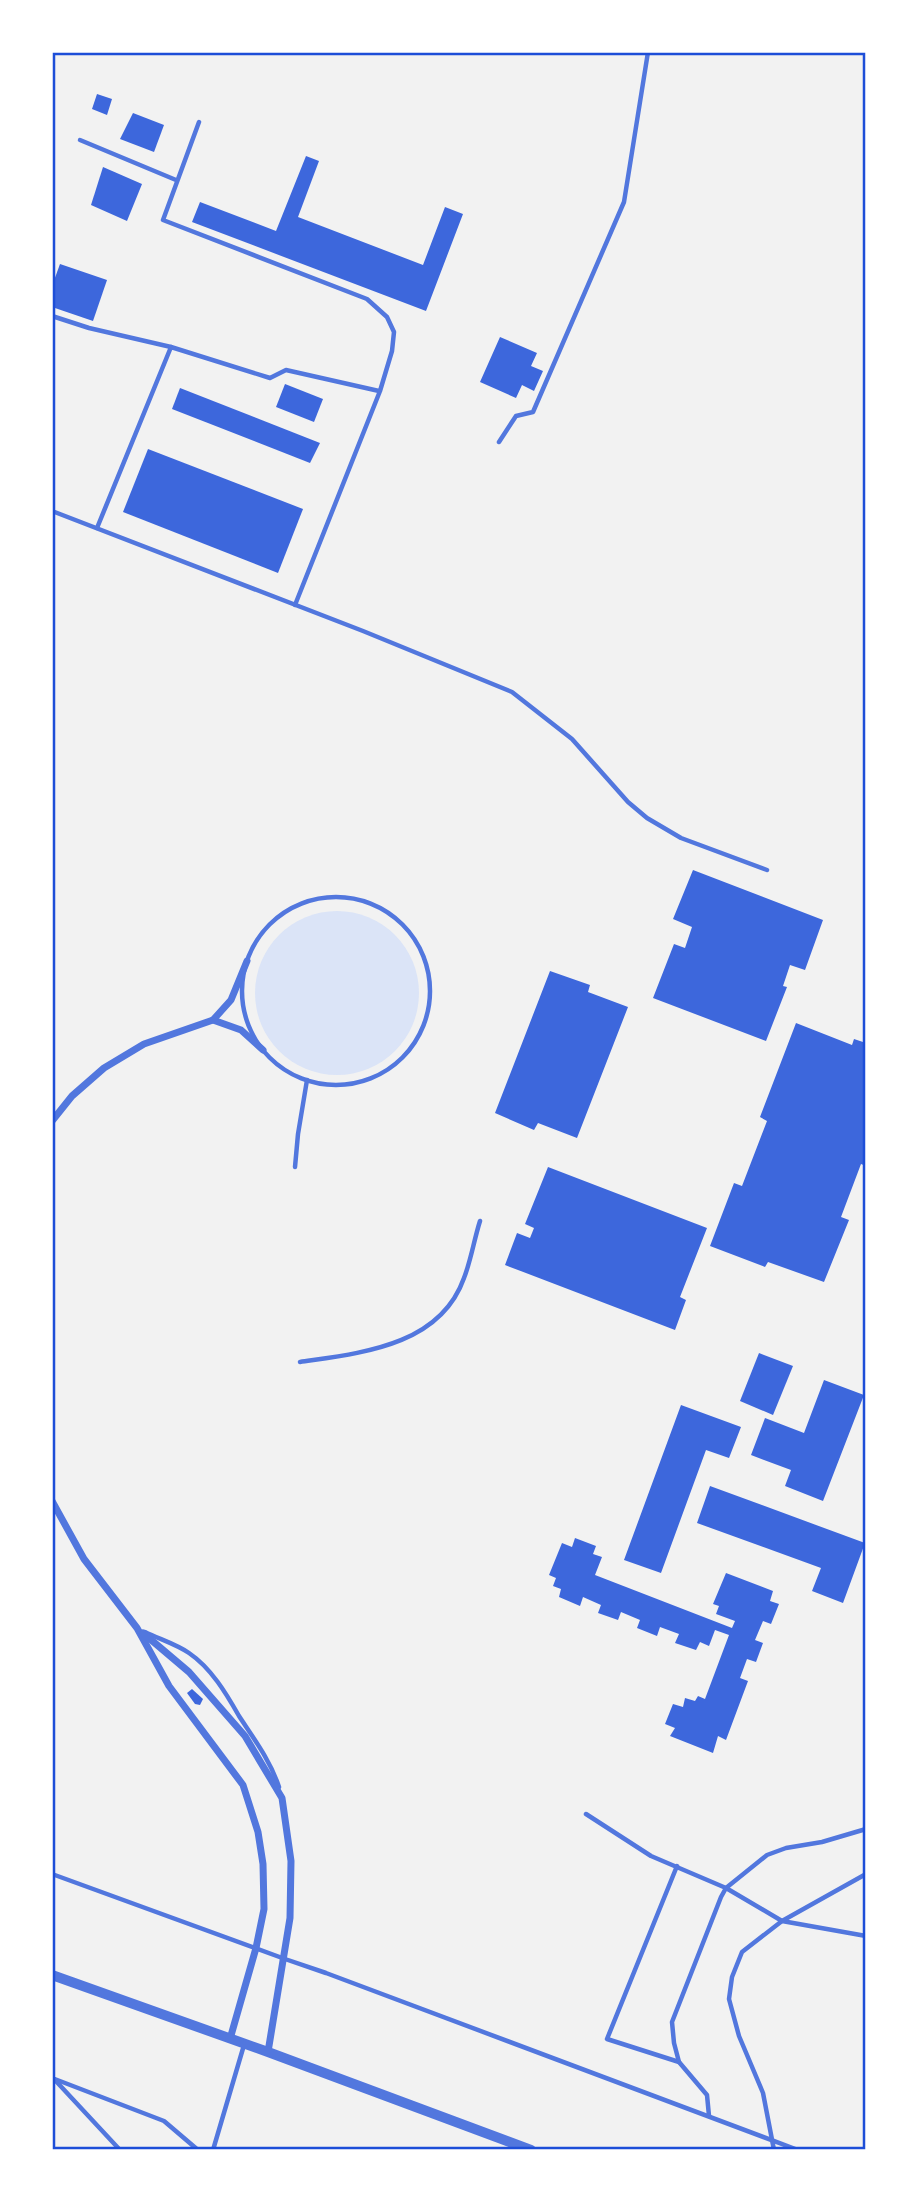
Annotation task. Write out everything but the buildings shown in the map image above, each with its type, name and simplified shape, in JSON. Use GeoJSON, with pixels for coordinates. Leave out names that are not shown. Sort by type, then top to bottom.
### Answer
{"type":"FeatureCollection","features":[{"type":"Feature","properties":{"kind":"street"},"geometry":{"type":"LineString","coordinates":[[52,1121],[72,1096],[104,1068],[144,1044],[213,1020],[231,1000],[247,961]]}},
{"type":"Feature","properties":{"kind":"street"},"geometry":{"type":"LineString","coordinates":[[213,1020],[241,1030],[263,1050]]}},
{"type":"Feature","properties":{"kind":"street"},"geometry":{"type":"LineString","coordinates":[[52,1501],[85,1559],[137,1628],[169,1686],[243,1785],[258,1832],[263,1864],[264,1909],[256,1948],[230,2039]]}},
{"type":"Feature","properties":{"kind":"street"},"geometry":{"type":"LineString","coordinates":[[137,1628],[189,1672],[245,1736],[282,1798],[291,1861],[290,1917],[268,2052]]}},
{"type":"Feature","properties":{"kind":"street"},"geometry":{"type":"LineString","coordinates":[[52,1975],[531,2150]]}},
{"type":"Feature","properties":{"kind":"lane"},"geometry":{"type":"LineString","coordinates":[[499,442],[516,415],[533,412],[624,202],[648,52]]}},
{"type":"Feature","properties":{"kind":"lane"},"geometry":{"type":"LineString","coordinates":[[199,122],[163,220],[367,299],[387,317],[394,332],[392,351],[380,391],[295,605]]}},
{"type":"Feature","properties":{"kind":"lane"},"geometry":{"type":"LineString","coordinates":[[80,140],[176,180]]}},
{"type":"Feature","properties":{"kind":"lane"},"geometry":{"type":"LineString","coordinates":[[52,316],[89,328],[171,347],[270,378],[286,370],[380,391]]}},
{"type":"Feature","properties":{"kind":"lane"},"geometry":{"type":"LineString","coordinates":[[97,528],[171,347]]}},
{"type":"Feature","properties":{"kind":"lane"},"geometry":{"type":"LineString","coordinates":[[52,511],[410,649],[512,692],[572,739],[628,802],[647,818],[681,838],[767,870]]}},
{"type":"Feature","properties":{"kind":"lane"},"geometry":{"type":"LineString","coordinates":[[328,898],[359,901],[388,913],[407,930],[421,951],[429,975],[430,1000],[421,1033],[412,1047],[388,1070],[365,1081],[340,1085],[307,1080],[283,1068],[263,1050],[251,1030],[244,1007],[242,984],[247,961],[272,922],[298,906],[328,898]]}},
{"type":"Feature","properties":{"kind":"lane"},"geometry":{"type":"LineString","coordinates":[[295,1167],[307,1080]]}},
{"type":"Feature","properties":{"kind":"lane"},"geometry":{"type":"LineString","coordinates":[[300,1362],[379,1348],[428,1327],[441,1316],[464,1279],[480,1221]]}},
{"type":"Feature","properties":{"kind":"lane"},"geometry":{"type":"LineString","coordinates":[[137,1628],[188,1653],[216,1680],[263,1753],[273,1771],[282,1798]]}},
{"type":"Feature","properties":{"kind":"lane"},"geometry":{"type":"LineString","coordinates":[[586,1814],[651,1856],[726,1888],[782,1921],[866,1936]]}},
{"type":"Feature","properties":{"kind":"lane"},"geometry":{"type":"LineString","coordinates":[[709,2116],[707,2095],[679,2062],[672,2021],[726,1888],[767,1855],[866,1829]]}},
{"type":"Feature","properties":{"kind":"lane"},"geometry":{"type":"LineString","coordinates":[[677,1866],[607,2039],[679,2062]]}},
{"type":"Feature","properties":{"kind":"lane"},"geometry":{"type":"LineString","coordinates":[[52,1874],[327,1973],[798,2150]]}},
{"type":"Feature","properties":{"kind":"lane"},"geometry":{"type":"LineString","coordinates":[[774,2150],[763,2093],[739,2036],[729,1999],[733,1977],[742,1952],[782,1921],[866,1874]]}},
{"type":"Feature","properties":{"kind":"lane"},"geometry":{"type":"LineString","coordinates":[[213,2150],[244,2044]]}},
{"type":"Feature","properties":{"kind":"lane"},"geometry":{"type":"LineString","coordinates":[[53,2078],[120,2150]]}},
{"type":"Feature","properties":{"kind":"lane"},"geometry":{"type":"LineString","coordinates":[[53,2078],[164,2121],[198,2150]]}},
{"type":"Feature","properties":{"kind":"shaded area"},"geometry":{"type":"Polygon","coordinates":[[[337,911],[368,917],[395,935],[413,962],[419,993],[413,1024],[395,1051],[368,1069],[337,1075],[306,1069],[279,1051],[261,1024],[255,993],[261,962],[279,935],[306,917],[337,911]]]}}]}
